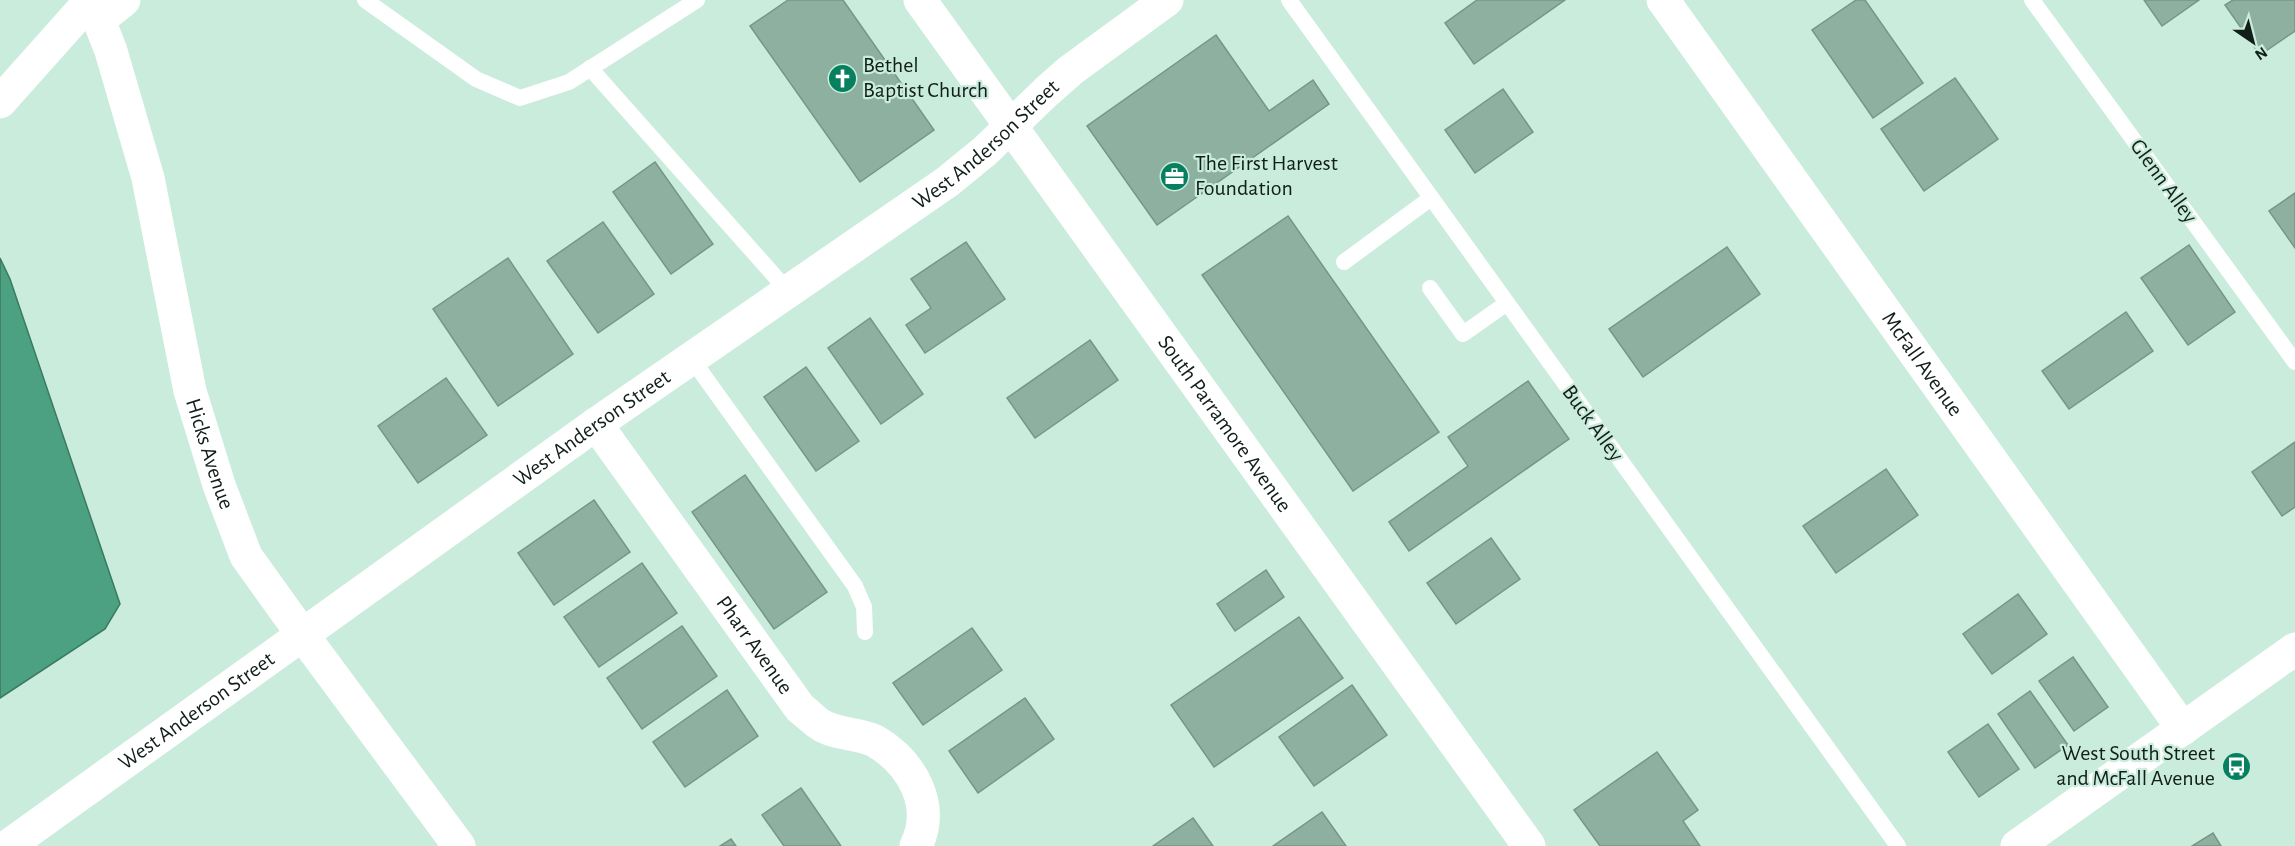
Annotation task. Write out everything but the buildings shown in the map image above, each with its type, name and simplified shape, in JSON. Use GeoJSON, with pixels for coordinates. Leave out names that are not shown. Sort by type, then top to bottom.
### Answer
{"type":"FeatureCollection","features":[{"type":"Feature","properties":{"kind":"main road"},"geometry":{"type":"LineString","coordinates":[[0,102],[94,7],[124,0]]}},
{"type":"Feature","properties":{"kind":"main road","name":"South Parramore Avenue"},"geometry":{"type":"LineString","coordinates":[[920,0],[1529,846]]}},
{"type":"Feature","properties":{"kind":"main road","name":"McFall Avenue"},"geometry":{"type":"LineString","coordinates":[[1663,0],[2183,729]]}},
{"type":"Feature","properties":{"kind":"main road","name":"West Anderson Street"},"geometry":{"type":"LineString","coordinates":[[8,846],[596,424],[946,182],[986,151],[1071,70],[1161,2]]}},
{"type":"Feature","properties":{"kind":"main road","name":"Hicks Avenue"},"geometry":{"type":"LineString","coordinates":[[94,7],[111,51],[148,178],[190,391],[219,485],[246,556],[459,846]]}},
{"type":"Feature","properties":{"kind":"main road","name":"Pharr Avenue"},"geometry":{"type":"LineString","coordinates":[[596,424],[800,708],[822,726],[873,740],[896,756],[915,778],[924,805],[920,839]]}},
{"type":"Feature","properties":{"kind":"main road"},"geometry":{"type":"LineString","coordinates":[[2017,846],[2295,649]]}},
{"type":"Feature","properties":{"kind":"lane"},"geometry":{"type":"LineString","coordinates":[[365,0],[476,79],[520,98],[569,82],[697,0]]}},
{"type":"Feature","properties":{"kind":"lane","name":"Buck Alley"},"geometry":{"type":"LineString","coordinates":[[1289,0],[1898,846]]}},
{"type":"Feature","properties":{"kind":"lane","name":"Glenn Alley"},"geometry":{"type":"LineString","coordinates":[[2032,0],[2295,362]]}},
{"type":"Feature","properties":{"kind":"lane"},"geometry":{"type":"LineString","coordinates":[[590,68],[788,291]]}},
{"type":"Feature","properties":{"kind":"lane"},"geometry":{"type":"LineString","coordinates":[[1344,262],[1431,198]]}},
{"type":"Feature","properties":{"kind":"lane"},"geometry":{"type":"LineString","coordinates":[[1430,288],[1463,334],[1507,303]]}},
{"type":"Feature","properties":{"kind":"lane"},"geometry":{"type":"LineString","coordinates":[[691,358],[855,586],[864,608],[865,632]]}},
{"type":"Feature","properties":{"kind":"shaded area"},"geometry":{"type":"Polygon","coordinates":[[[0,258],[10,279],[120,604],[105,629],[0,698],[0,258]]]}},
{"type":"Feature","properties":{"kind":"place","name":"Bethel Baptist Church"},"geometry":{"type":"Point","coordinates":[842,78]}},
{"type":"Feature","properties":{"kind":"place","name":"The First Harvest Foundation"},"geometry":{"type":"Point","coordinates":[1174,176]}},
{"type":"Feature","properties":{"kind":"place","name":"West South Street and McFall Avenue"},"geometry":{"type":"Point","coordinates":[2236,766]}}]}
